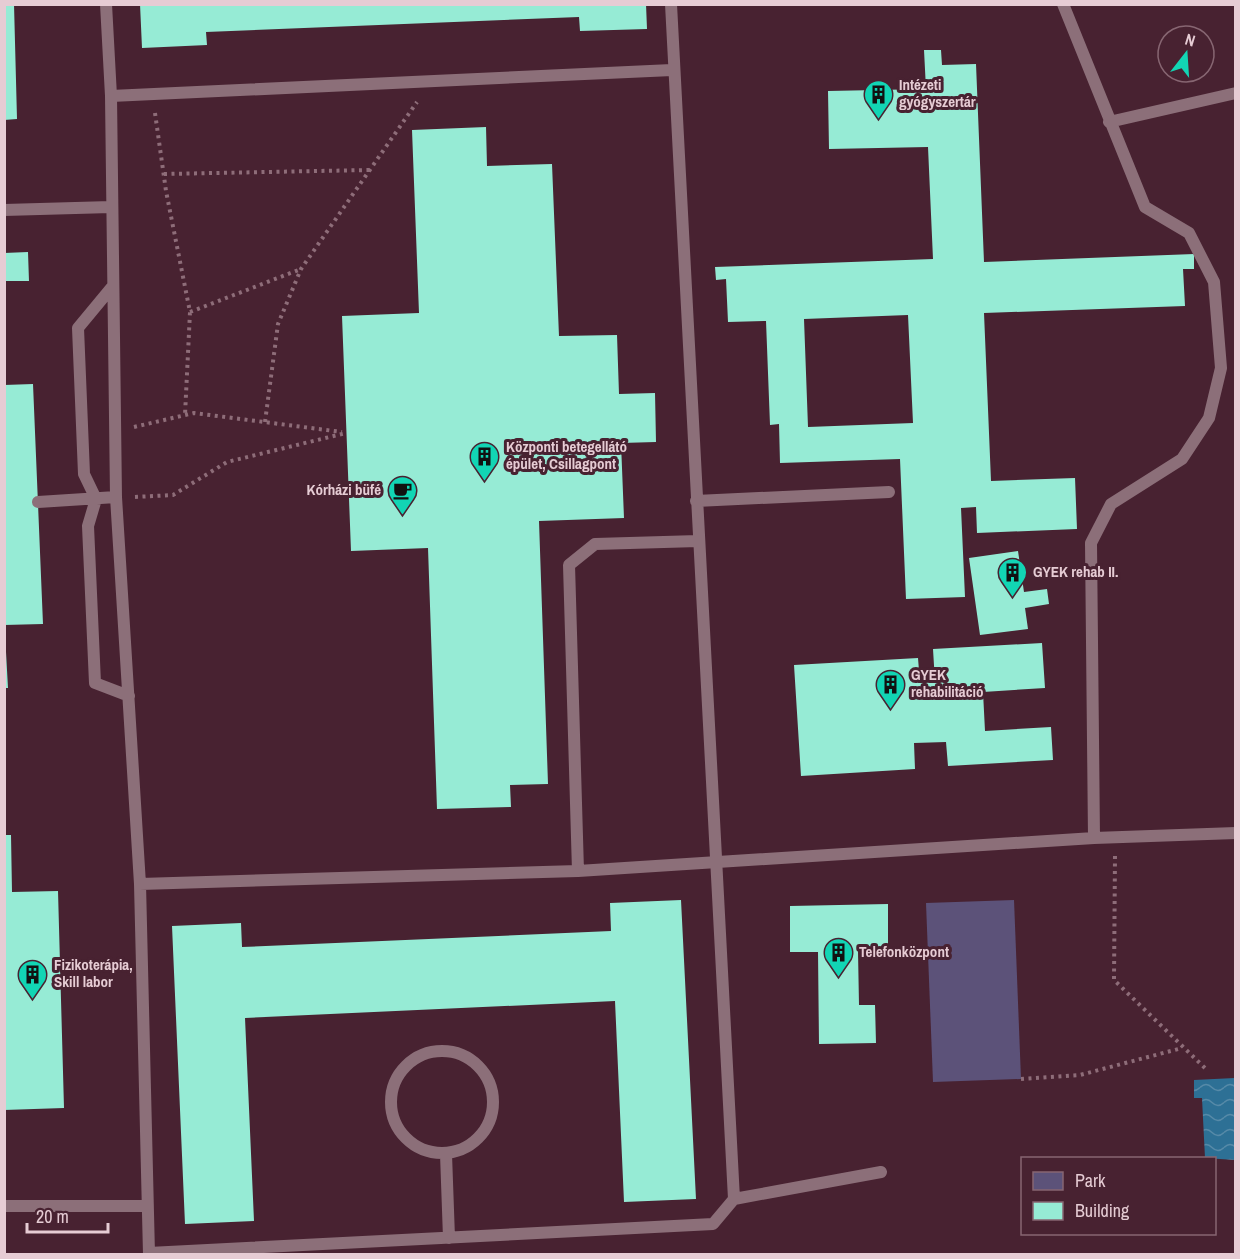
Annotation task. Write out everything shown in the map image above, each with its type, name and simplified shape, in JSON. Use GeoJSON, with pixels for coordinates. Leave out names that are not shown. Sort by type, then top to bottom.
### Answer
{"type":"FeatureCollection","features":[{"type":"Feature","properties":{"kind":"lane"},"geometry":{"type":"LineString","coordinates":[[106,4],[111,96],[116,497],[140,884],[149,1254],[712,1224],[734,1199],[881,1172]]}},
{"type":"Feature","properties":{"kind":"lane"},"geometry":{"type":"LineString","coordinates":[[671,4],[672,70],[734,1199]]}},
{"type":"Feature","properties":{"kind":"lane"},"geometry":{"type":"LineString","coordinates":[[1063,4],[1145,207],[1189,233],[1214,282],[1221,368],[1209,418],[1182,459],[1111,504],[1091,543],[1094,838]]}},
{"type":"Feature","properties":{"kind":"lane"},"geometry":{"type":"LineString","coordinates":[[111,96],[672,70]]}},
{"type":"Feature","properties":{"kind":"lane"},"geometry":{"type":"LineString","coordinates":[[1109,122],[1236,93]]}},
{"type":"Feature","properties":{"kind":"lane"},"geometry":{"type":"LineString","coordinates":[[4,210],[111,207]]}},
{"type":"Feature","properties":{"kind":"lane"},"geometry":{"type":"LineString","coordinates":[[112,287],[78,327],[84,474],[96,499],[88,526],[95,683],[129,696]]}},
{"type":"Feature","properties":{"kind":"lane"},"geometry":{"type":"LineString","coordinates":[[696,501],[889,492]]}},
{"type":"Feature","properties":{"kind":"lane"},"geometry":{"type":"LineString","coordinates":[[38,502],[116,497]]}},
{"type":"Feature","properties":{"kind":"lane"},"geometry":{"type":"LineString","coordinates":[[578,871],[568,565],[595,544],[698,541]]}},
{"type":"Feature","properties":{"kind":"lane"},"geometry":{"type":"LineString","coordinates":[[140,884],[578,871],[1094,838],[1236,833]]}},
{"type":"Feature","properties":{"kind":"lane"},"geometry":{"type":"LineString","coordinates":[[439,1050],[457,1053],[473,1060],[485,1073],[492,1089],[494,1108],[489,1125],[478,1140],[463,1149],[446,1154],[429,1152],[415,1146],[398,1128],[390,1106],[392,1090],[398,1075],[409,1062],[423,1054],[439,1050]]}},
{"type":"Feature","properties":{"kind":"lane"},"geometry":{"type":"LineString","coordinates":[[446,1154],[449,1238]]}},
{"type":"Feature","properties":{"kind":"lane"},"geometry":{"type":"LineString","coordinates":[[4,1206],[147,1206]]}},
{"type":"Feature","properties":{"kind":"path"},"geometry":{"type":"LineString","coordinates":[[265,422],[278,324],[301,268],[432,81]]}},
{"type":"Feature","properties":{"kind":"path"},"geometry":{"type":"LineString","coordinates":[[153,94],[164,174],[190,312],[185,415]]}},
{"type":"Feature","properties":{"kind":"path"},"geometry":{"type":"LineString","coordinates":[[164,174],[369,170]]}},
{"type":"Feature","properties":{"kind":"path"},"geometry":{"type":"LineString","coordinates":[[190,312],[301,268]]}},
{"type":"Feature","properties":{"kind":"path"},"geometry":{"type":"LineString","coordinates":[[115,431],[194,412],[346,433],[227,462],[173,495],[116,497]]}},
{"type":"Feature","properties":{"kind":"path"},"geometry":{"type":"LineString","coordinates":[[1115,837],[1113,980],[1207,1071]]}},
{"type":"Feature","properties":{"kind":"path"},"geometry":{"type":"LineString","coordinates":[[1021,1079],[1080,1075],[1183,1048]]}},
{"type":"Feature","properties":{"kind":"green space"},"geometry":{"type":"Polygon","coordinates":[[[1014,900],[1021,1079],[933,1082],[926,903],[1014,900]]]}},
{"type":"Feature","properties":{"kind":"water"},"geometry":{"type":"Polygon","coordinates":[[[1235,1078],[1235,1160],[1205,1157],[1202,1098],[1194,1098],[1194,1080],[1235,1078]]]}},
{"type":"Feature","properties":{"kind":"building"},"geometry":{"type":"Polygon","coordinates":[[[4,4],[14,4],[17,119],[4,120],[4,4]]]}},
{"type":"Feature","properties":{"kind":"building"},"geometry":{"type":"Polygon","coordinates":[[[140,4],[646,4],[647,29],[580,31],[579,17],[206,32],[207,45],[142,48],[140,4]]]}},
{"type":"Feature","properties":{"kind":"building"},"geometry":{"type":"Polygon","coordinates":[[[924,50],[941,50],[942,65],[976,64],[984,262],[1194,254],[1194,269],[1183,269],[1185,306],[984,313],[991,481],[1075,478],[1077,529],[977,533],[976,507],[961,508],[965,597],[906,599],[900,459],[780,463],[779,424],[770,425],[766,321],[728,322],[726,279],[716,280],[715,267],[933,259],[928,147],[829,149],[828,91],[926,89],[924,50]],[[908,315],[804,319],[808,427],[913,423],[908,315]]]}},
{"type":"Feature","properties":{"kind":"building","name":"Központi betegellátó épület, Csillagpont"},"geometry":{"type":"Polygon","coordinates":[[[486,127],[487,166],[552,164],[559,336],[617,335],[619,394],[655,393],[656,442],[621,443],[624,518],[539,521],[548,784],[510,785],[511,807],[437,809],[428,548],[351,551],[342,316],[419,313],[412,130],[486,127]]]}},
{"type":"Feature","properties":{"kind":"building"},"geometry":{"type":"Polygon","coordinates":[[[28,252],[29,281],[4,281],[4,253],[28,252]]]}},
{"type":"Feature","properties":{"kind":"building"},"geometry":{"type":"Polygon","coordinates":[[[33,384],[43,624],[4,625],[4,385],[33,384]]]}},
{"type":"Feature","properties":{"kind":"building","name":"GYEK rehab II."},"geometry":{"type":"Polygon","coordinates":[[[1018,551],[1024,592],[1047,589],[1049,604],[1025,608],[1028,629],[980,635],[969,558],[1018,551]]]}},
{"type":"Feature","properties":{"kind":"building","name":"GYEK rehabilitáció"},"geometry":{"type":"Polygon","coordinates":[[[1042,643],[1045,688],[983,692],[985,731],[1051,727],[1053,760],[948,766],[946,742],[914,743],[915,769],[801,776],[794,665],[918,658],[920,683],[935,682],[933,649],[1042,643]]]}},
{"type":"Feature","properties":{"kind":"building"},"geometry":{"type":"Polygon","coordinates":[[[4,652],[6,652],[8,688],[4,688],[4,652]]]}},
{"type":"Feature","properties":{"kind":"building","name":"Fizikoterápia, Skill labor"},"geometry":{"type":"Polygon","coordinates":[[[4,835],[11,835],[12,892],[58,891],[64,1108],[4,1110],[4,835]]]}},
{"type":"Feature","properties":{"kind":"building"},"geometry":{"type":"Polygon","coordinates":[[[681,900],[696,1199],[624,1202],[615,1001],[245,1018],[254,1221],[185,1224],[172,926],[241,923],[242,947],[611,931],[610,903],[681,900]]]}},
{"type":"Feature","properties":{"kind":"building","name":"Telefonközpont"},"geometry":{"type":"Polygon","coordinates":[[[888,904],[888,951],[858,951],[859,1005],[875,1005],[876,1043],[819,1044],[818,952],[790,952],[790,906],[888,904]]]}},
{"type":"Feature","properties":{"kind":"place","name":"Intézeti gyógyszertár"},"geometry":{"type":"Point","coordinates":[878,120]}},
{"type":"Feature","properties":{"kind":"place","name":"Központi betegellátó épület, Csillagpont"},"geometry":{"type":"Point","coordinates":[485,482]}},
{"type":"Feature","properties":{"kind":"place","name":"Kórházi büfé"},"geometry":{"type":"Point","coordinates":[402,516]}},
{"type":"Feature","properties":{"kind":"place","name":"GYEK rehab II."},"geometry":{"type":"Point","coordinates":[1012,598]}},
{"type":"Feature","properties":{"kind":"place","name":"GYEK rehabilitáció"},"geometry":{"type":"Point","coordinates":[890,710]}},
{"type":"Feature","properties":{"kind":"place","name":"Telefonközpont"},"geometry":{"type":"Point","coordinates":[838,978]}},
{"type":"Feature","properties":{"kind":"place","name":"Fizikoterápia, Skill labor"},"geometry":{"type":"Point","coordinates":[33,1000]}}]}
